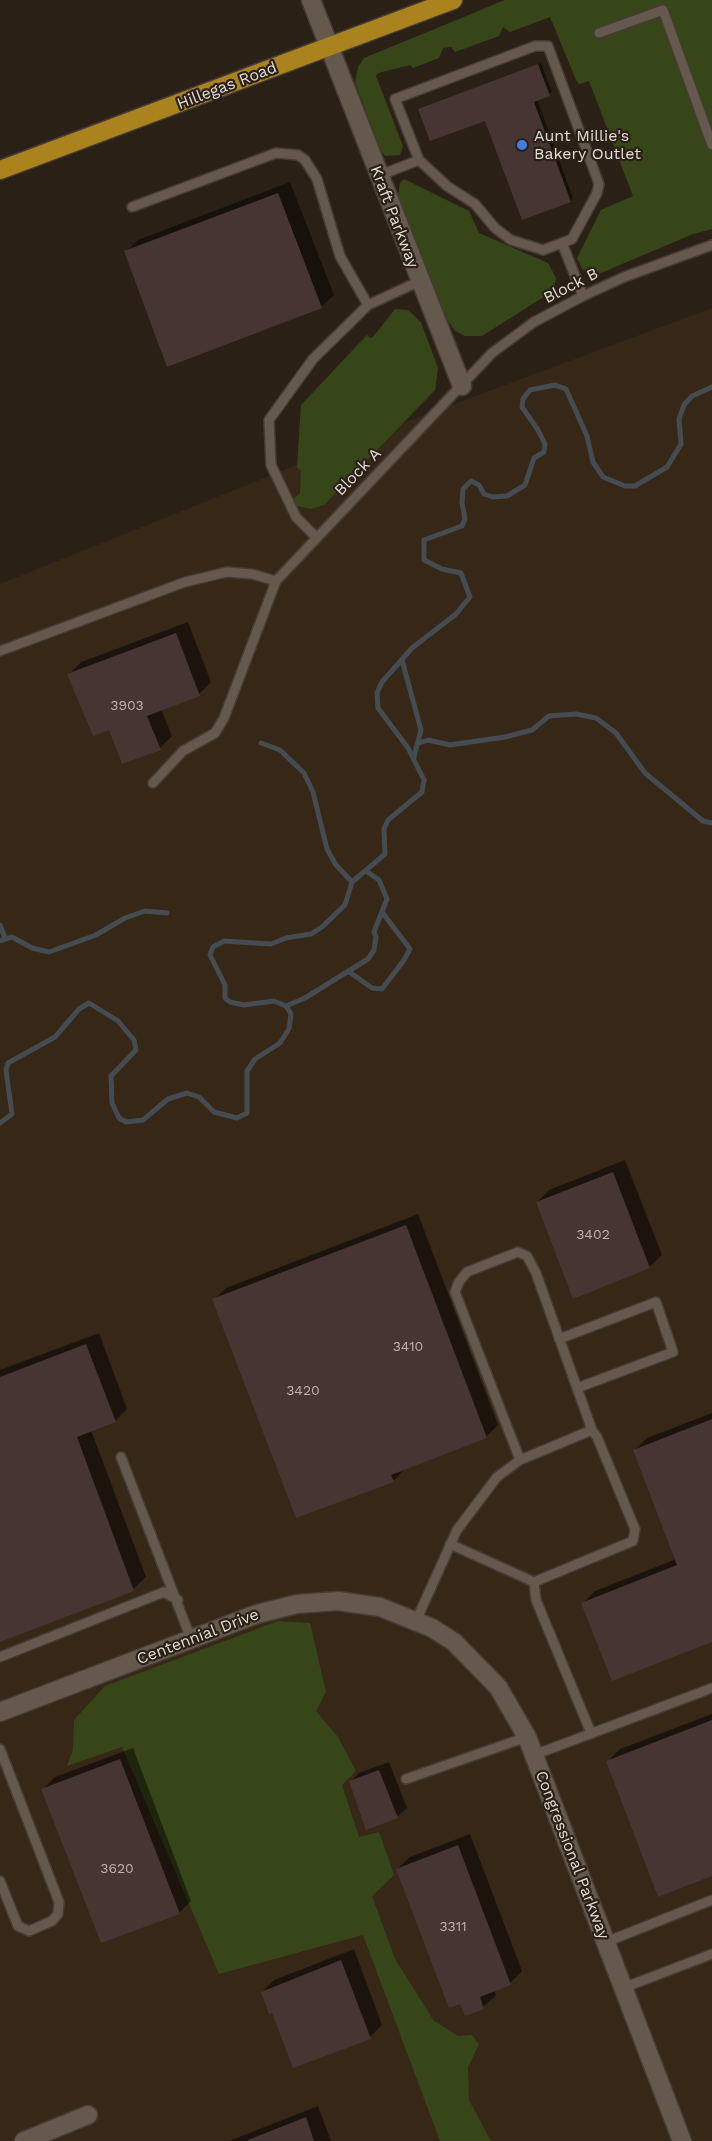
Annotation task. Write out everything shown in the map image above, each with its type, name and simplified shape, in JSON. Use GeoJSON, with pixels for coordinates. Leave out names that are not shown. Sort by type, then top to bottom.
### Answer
{"type":"FeatureCollection","features":[{"type":"Feature","properties":{"kind":"main road","name":"Hillegas Road"},"geometry":{"type":"LineString","coordinates":[[0,170],[453,0]]}},
{"type":"Feature","properties":{"kind":"street","name":"Kraft Parkway"},"geometry":{"type":"LineString","coordinates":[[311,0],[462,386]]}},
{"type":"Feature","properties":{"kind":"street","name":"Centennial Drive"},"geometry":{"type":"LineString","coordinates":[[0,1712],[275,1608],[316,1601],[358,1603],[409,1618]]}},
{"type":"Feature","properties":{"kind":"street","name":"Congressional Parkway"},"geometry":{"type":"LineString","coordinates":[[409,1618],[454,1642],[486,1672],[511,1707],[527,1737],[682,2141]]}},
{"type":"Feature","properties":{"kind":"street"},"geometry":{"type":"LineString","coordinates":[[24,2141],[88,2115]]}},
{"type":"Feature","properties":{"kind":"lane"},"geometry":{"type":"LineString","coordinates":[[599,33],[663,10],[712,145]]}},
{"type":"Feature","properties":{"kind":"lane"},"geometry":{"type":"LineString","coordinates":[[535,46],[548,46],[552,51],[599,184],[597,194],[572,239],[543,250],[511,240],[495,228],[474,204],[447,186],[419,160],[396,99],[535,46]]}},
{"type":"Feature","properties":{"kind":"lane"},"geometry":{"type":"LineString","coordinates":[[132,207],[276,153],[298,155],[304,159],[317,179],[340,256],[368,305]]}},
{"type":"Feature","properties":{"kind":"lane"},"geometry":{"type":"LineString","coordinates":[[378,176],[419,160]]}},
{"type":"Feature","properties":{"kind":"lane"},"geometry":{"type":"LineString","coordinates":[[562,243],[583,296]]}},
{"type":"Feature","properties":{"kind":"lane","name":"Block B"},"geometry":{"type":"LineString","coordinates":[[462,386],[511,336],[583,296],[624,277],[712,245]]}},
{"type":"Feature","properties":{"kind":"lane"},"geometry":{"type":"LineString","coordinates":[[316,538],[296,517],[271,465],[269,420],[313,359],[368,305],[420,281]]}},
{"type":"Feature","properties":{"kind":"lane","name":"Block A"},"geometry":{"type":"LineString","coordinates":[[276,581],[462,386]]}},
{"type":"Feature","properties":{"kind":"lane"},"geometry":{"type":"LineString","coordinates":[[0,651],[185,582],[227,572],[252,574],[276,581],[215,733],[183,751],[153,783]]}},
{"type":"Feature","properties":{"kind":"lane"},"geometry":{"type":"LineString","coordinates":[[450,1544],[534,1582],[633,1540],[635,1529],[592,1430],[536,1273],[526,1256],[518,1252],[467,1272],[455,1292],[520,1460]]}},
{"type":"Feature","properties":{"kind":"lane"},"geometry":{"type":"LineString","coordinates":[[559,1339],[656,1302],[673,1352],[577,1388]]}},
{"type":"Feature","properties":{"kind":"lane"},"geometry":{"type":"LineString","coordinates":[[409,1618],[457,1530],[497,1477],[520,1460],[592,1430]]}},
{"type":"Feature","properties":{"kind":"lane"},"geometry":{"type":"LineString","coordinates":[[121,1457],[178,1600],[191,1639]]}},
{"type":"Feature","properties":{"kind":"lane"},"geometry":{"type":"LineString","coordinates":[[534,1582],[536,1600],[591,1733]]}},
{"type":"Feature","properties":{"kind":"lane"},"geometry":{"type":"LineString","coordinates":[[0,1657],[164,1592],[178,1600]]}},
{"type":"Feature","properties":{"kind":"lane"},"geometry":{"type":"LineString","coordinates":[[534,1755],[712,1688]]}},
{"type":"Feature","properties":{"kind":"lane"},"geometry":{"type":"LineString","coordinates":[[406,1779],[527,1737]]}},
{"type":"Feature","properties":{"kind":"lane"},"geometry":{"type":"LineString","coordinates":[[0,1749],[59,1902],[58,1914],[52,1922],[29,1930],[18,1926],[0,1881]]}},
{"type":"Feature","properties":{"kind":"lane"},"geometry":{"type":"LineString","coordinates":[[606,1942],[712,1900]]}},
{"type":"Feature","properties":{"kind":"lane"},"geometry":{"type":"LineString","coordinates":[[623,1988],[712,1954]]}},
{"type":"Feature","properties":{"kind":"shaded area"},"geometry":{"type":"Polygon","coordinates":[[[712,308],[712,2141],[0,2141],[0,584],[379,432],[712,308]]]}},
{"type":"Feature","properties":{"kind":"green space"},"geometry":{"type":"Polygon","coordinates":[[[505,0],[712,0],[712,229],[693,234],[594,276],[582,269],[577,258],[601,210],[633,196],[589,81],[579,84],[576,80],[550,17],[510,32],[503,27],[499,36],[455,52],[451,47],[443,48],[439,58],[413,68],[410,65],[378,73],[376,76],[403,146],[400,155],[385,156],[380,149],[355,82],[358,67],[364,58],[505,0]]]}},
{"type":"Feature","properties":{"kind":"green space"},"geometry":{"type":"Polygon","coordinates":[[[404,179],[469,211],[479,233],[548,263],[556,278],[553,291],[482,336],[465,336],[455,331],[446,318],[398,196],[400,183],[404,179]]]}},
{"type":"Feature","properties":{"kind":"green space"},"geometry":{"type":"Polygon","coordinates":[[[395,309],[408,310],[421,322],[438,368],[435,390],[324,505],[311,509],[297,506],[293,502],[300,494],[301,471],[297,467],[301,405],[367,335],[370,338],[373,337],[395,309]]]}},
{"type":"Feature","properties":{"kind":"green space"},"geometry":{"type":"Polygon","coordinates":[[[278,1621],[310,1623],[326,1692],[316,1711],[338,1737],[356,1771],[342,1785],[359,1837],[379,1832],[394,1875],[372,1896],[395,1959],[434,2021],[458,2036],[472,2035],[479,2044],[468,2067],[469,2100],[491,2141],[440,2141],[363,1935],[219,1974],[122,1747],[67,1766],[73,1750],[74,1720],[105,1686],[278,1621]]]}},
{"type":"Feature","properties":{"kind":"building","name":"Aunt Millie's Bakery Outlet"},"geometry":{"type":"Polygon","coordinates":[[[538,64],[550,96],[534,102],[571,202],[522,220],[485,121],[430,141],[418,109],[538,64]]]}},
{"type":"Feature","properties":{"kind":"building"},"geometry":{"type":"Polygon","coordinates":[[[278,193],[322,308],[167,367],[124,251],[278,193]]]}},
{"type":"Feature","properties":{"kind":"building"},"geometry":{"type":"Polygon","coordinates":[[[176,633],[200,696],[147,716],[161,750],[122,764],[109,730],[93,736],[67,674],[176,633]]]}},
{"type":"Feature","properties":{"kind":"building"},"geometry":{"type":"Polygon","coordinates":[[[613,1172],[650,1268],[573,1299],[536,1202],[613,1172]]]}},
{"type":"Feature","properties":{"kind":"building"},"geometry":{"type":"Polygon","coordinates":[[[406,1225],[487,1438],[391,1475],[394,1482],[296,1518],[212,1299],[406,1225]]]}},
{"type":"Feature","properties":{"kind":"building"},"geometry":{"type":"Polygon","coordinates":[[[86,1344],[116,1422],[77,1437],[134,1591],[0,1642],[0,1377],[86,1344]]]}},
{"type":"Feature","properties":{"kind":"building"},"geometry":{"type":"Polygon","coordinates":[[[712,1419],[712,1642],[612,1681],[581,1603],[677,1565],[633,1450],[712,1419]]]}},
{"type":"Feature","properties":{"kind":"building"},"geometry":{"type":"Polygon","coordinates":[[[712,1720],[712,1876],[658,1897],[606,1761],[712,1720]]]}},
{"type":"Feature","properties":{"kind":"building"},"geometry":{"type":"Polygon","coordinates":[[[120,1759],[180,1914],[101,1943],[41,1789],[120,1759]]]}},
{"type":"Feature","properties":{"kind":"building"},"geometry":{"type":"Polygon","coordinates":[[[379,1770],[398,1818],[366,1830],[349,1781],[379,1770]]]}},
{"type":"Feature","properties":{"kind":"building"},"geometry":{"type":"Polygon","coordinates":[[[458,1845],[511,1985],[480,1997],[484,2009],[465,2016],[460,2004],[449,2008],[396,1869],[458,1845]]]}},
{"type":"Feature","properties":{"kind":"building"},"geometry":{"type":"Polygon","coordinates":[[[341,1960],[371,2039],[293,2068],[272,2013],[269,2014],[261,1992],[341,1960]]]}},
{"type":"Feature","properties":{"kind":"building"},"geometry":{"type":"Polygon","coordinates":[[[306,2117],[314,2141],[248,2141],[248,2140],[306,2117]]]}},
{"type":"Feature","properties":{"kind":"waterway"},"geometry":{"type":"LineString","coordinates":[[0,1123],[12,1114],[6,1070],[8,1063],[55,1037],[79,1009],[89,1003],[118,1021],[134,1040],[136,1050],[111,1076],[112,1103],[119,1118],[126,1122],[143,1120],[168,1099],[187,1093],[199,1097],[214,1112],[237,1118],[247,1113],[247,1071],[255,1059],[280,1043],[289,1029],[291,1014],[286,1006],[274,1001],[244,1005],[230,1002],[225,998],[225,985],[210,955],[213,947],[224,941],[271,944],[286,938],[311,934],[322,927],[345,905],[352,882],[385,854],[384,829],[388,820],[422,792],[424,780],[408,748],[378,708],[377,693],[382,682],[412,648],[456,614],[470,597],[461,573],[442,569],[424,560],[424,540],[462,526],[465,519],[462,503],[463,489],[471,481],[479,485],[484,494],[493,497],[507,496],[525,485],[534,458],[544,452],[545,444],[522,407],[523,399],[530,390],[555,385],[566,389],[587,436],[593,462],[603,477],[625,486],[635,486],[667,467],[681,444],[679,419],[684,405],[692,396],[712,387]]}},
{"type":"Feature","properties":{"kind":"waterway"},"geometry":{"type":"LineString","coordinates":[[402,660],[421,730],[414,757]]}},
{"type":"Feature","properties":{"kind":"waterway"},"geometry":{"type":"LineString","coordinates":[[419,743],[428,740],[450,745],[505,737],[532,730],[549,716],[576,714],[596,718],[616,733],[645,773],[703,821],[712,823]]}},
{"type":"Feature","properties":{"kind":"waterway"},"geometry":{"type":"LineString","coordinates":[[261,743],[280,750],[304,773],[313,792],[327,849],[336,865],[352,882]]}},
{"type":"Feature","properties":{"kind":"waterway"},"geometry":{"type":"LineString","coordinates":[[286,1006],[305,998],[368,959],[374,950],[376,937],[374,932],[387,899],[379,880],[366,871]]}},
{"type":"Feature","properties":{"kind":"waterway"},"geometry":{"type":"LineString","coordinates":[[0,941],[12,937],[32,948],[49,952],[96,935],[125,918],[145,911],[167,913]]}},
{"type":"Feature","properties":{"kind":"waterway"},"geometry":{"type":"LineString","coordinates":[[348,971],[372,988],[382,989],[404,960],[410,949],[382,912]]}},
{"type":"Feature","properties":{"kind":"waterway"},"geometry":{"type":"LineString","coordinates":[[0,925],[5,938]]}},
{"type":"Feature","properties":{"kind":"place","name":"Aunt Millie's Bakery Outlet"},"geometry":{"type":"Point","coordinates":[522,145]}}]}
